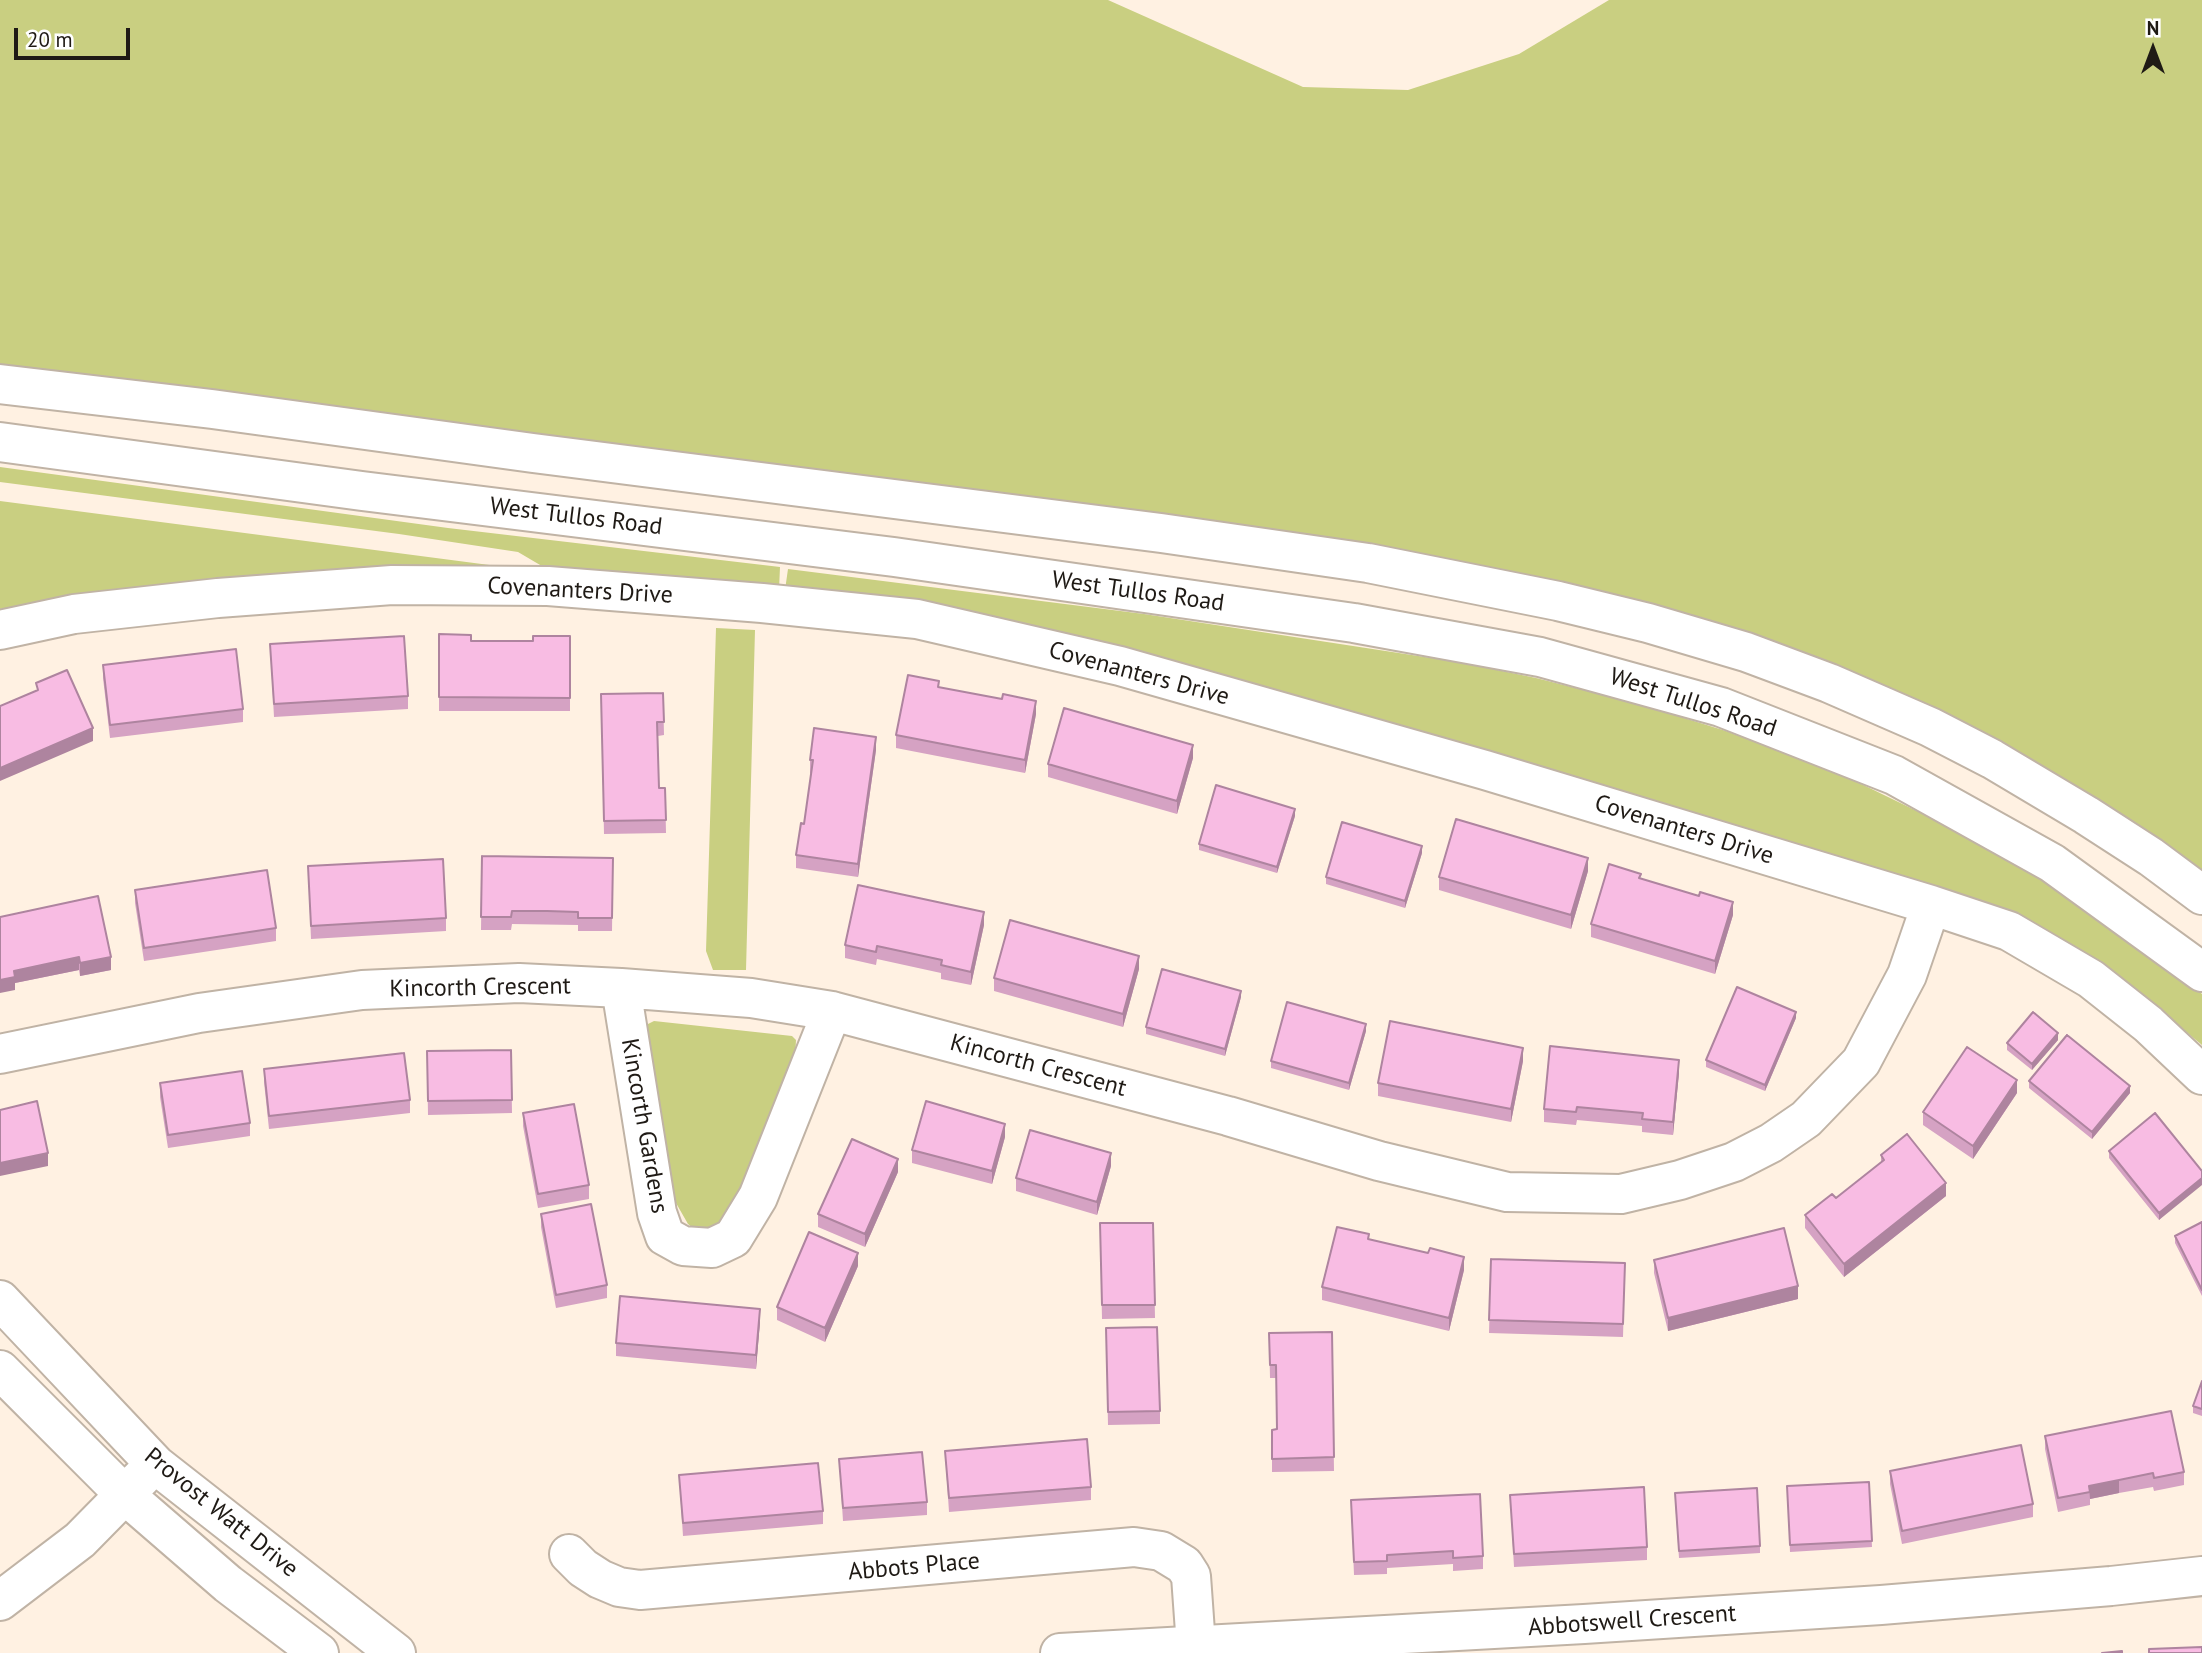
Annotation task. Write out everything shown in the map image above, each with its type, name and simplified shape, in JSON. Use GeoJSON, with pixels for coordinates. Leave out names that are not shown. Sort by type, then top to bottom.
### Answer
{"type":"FeatureCollection","features":[{"type":"Feature","properties":{"kind":"street"},"geometry":{"type":"LineString","coordinates":[[0,384],[212,409],[1175,535],[1368,563],[1571,604],[1746,652],[1829,683],[1930,727],[1992,759],[2086,815],[2151,857],[2202,895]]}},
{"type":"Feature","properties":{"kind":"street","name":"West Tullos Road"},"geometry":{"type":"LineString","coordinates":[[0,442],[362,491],[894,557],[1353,623],[1541,657],[1721,707],[1894,775],[2052,863],[2202,972]]}},
{"type":"Feature","properties":{"kind":"street","name":"Covenanters Drive"},"geometry":{"type":"LineString","coordinates":[[0,630],[74,614],[192,601],[392,585],[548,586],[762,603],[917,619],[1120,666],[1485,769],[2009,931],[2091,979],[2148,1024],[2202,1075]]}},
{"type":"Feature","properties":{"kind":"street","name":"Kincorth Crescent"},"geometry":{"type":"LineString","coordinates":[[0,1054],[199,1013],[362,989],[519,983],[751,999],[832,1011],[1228,1116],[1379,1161],[1507,1192],[1621,1194],[1680,1180],[1734,1162],[1771,1143],[1806,1119],[1861,1062],[1907,975],[1931,905]]}},
{"type":"Feature","properties":{"kind":"street","name":"Kincorth Gardens"},"geometry":{"type":"LineString","coordinates":[[621,988],[657,1213],[665,1236],[683,1246],[712,1248],[733,1238],[758,1197],[832,1011]]}},
{"type":"Feature","properties":{"kind":"street","name":"Provost Watt Drive"},"geometry":{"type":"LineString","coordinates":[[0,1300],[156,1465],[396,1653]]}},
{"type":"Feature","properties":{"kind":"street","name":"Provost Watt Drive"},"geometry":{"type":"LineString","coordinates":[[0,1370],[124,1494],[228,1584],[319,1653]]}},
{"type":"Feature","properties":{"kind":"street"},"geometry":{"type":"LineString","coordinates":[[0,1601],[80,1540],[156,1465]]}},
{"type":"Feature","properties":{"kind":"street","name":"Abbots Place"},"geometry":{"type":"LineString","coordinates":[[569,1554],[583,1568],[600,1579],[619,1587],[640,1590],[1134,1548],[1161,1551],[1184,1565],[1191,1576],[1196,1646]]}},
{"type":"Feature","properties":{"kind":"street","name":"Abbotswell Crescent"},"geometry":{"type":"LineString","coordinates":[[1060,1653],[1584,1625],[1881,1605],[2202,1576]]}},
{"type":"Feature","properties":{"kind":"green space"},"geometry":{"type":"Polygon","coordinates":[[[0,0],[1108,0],[1303,87],[1408,90],[1519,54],[1609,0],[2202,0],[2202,895],[2086,815],[1648,623],[0,384],[0,0]]]}},
{"type":"Feature","properties":{"kind":"green space"},"geometry":{"type":"Polygon","coordinates":[[[0,467],[448,528],[780,567],[779,590],[552,572],[518,552],[0,482],[0,467]]]}},
{"type":"Feature","properties":{"kind":"green space"},"geometry":{"type":"Polygon","coordinates":[[[0,501],[497,566],[500,569],[211,582],[0,609],[0,501]]]}},
{"type":"Feature","properties":{"kind":"green space"},"geometry":{"type":"Polygon","coordinates":[[[788,569],[1144,614],[1464,663],[1639,704],[1726,731],[1849,778],[1960,832],[2040,878],[2181,976],[2202,994],[2202,1045],[2106,966],[2055,936],[785,590],[788,569]]]}},
{"type":"Feature","properties":{"kind":"green space"},"geometry":{"type":"Polygon","coordinates":[[[716,628],[755,630],[746,970],[713,970],[706,951],[716,628]]]}},
{"type":"Feature","properties":{"kind":"green space"},"geometry":{"type":"Polygon","coordinates":[[[654,1021],[792,1036],[796,1040],[795,1059],[734,1216],[700,1234],[688,1224],[676,1203],[643,1031],[646,1025],[654,1021]]]}},
{"type":"Feature","properties":{"kind":"building"},"geometry":{"type":"Polygon","coordinates":[[[439,634],[471,635],[471,641],[533,641],[533,636],[570,636],[570,698],[439,697],[439,634]]]}},
{"type":"Feature","properties":{"kind":"building"},"geometry":{"type":"Polygon","coordinates":[[[404,636],[408,696],[274,704],[270,644],[404,636]]]}},
{"type":"Feature","properties":{"kind":"building"},"geometry":{"type":"Polygon","coordinates":[[[236,649],[243,709],[110,725],[103,665],[236,649]]]}},
{"type":"Feature","properties":{"kind":"building"},"geometry":{"type":"Polygon","coordinates":[[[67,670],[93,728],[0,768],[0,706],[38,690],[36,683],[67,670]]]}},
{"type":"Feature","properties":{"kind":"building"},"geometry":{"type":"Polygon","coordinates":[[[908,675],[939,681],[938,687],[1002,699],[1003,694],[1036,701],[1025,760],[896,735],[908,675]]]}},
{"type":"Feature","properties":{"kind":"building"},"geometry":{"type":"Polygon","coordinates":[[[663,693],[664,722],[657,722],[659,788],[665,788],[666,820],[604,821],[601,694],[663,693]]]}},
{"type":"Feature","properties":{"kind":"building"},"geometry":{"type":"Polygon","coordinates":[[[1064,708],[1193,745],[1177,801],[1048,764],[1064,708]]]}},
{"type":"Feature","properties":{"kind":"building"},"geometry":{"type":"Polygon","coordinates":[[[814,728],[876,737],[858,864],[796,855],[801,823],[804,824],[813,760],[810,760],[814,728]]]}},
{"type":"Feature","properties":{"kind":"building"},"geometry":{"type":"Polygon","coordinates":[[[1216,785],[1295,809],[1277,867],[1199,844],[1216,785]]]}},
{"type":"Feature","properties":{"kind":"building"},"geometry":{"type":"Polygon","coordinates":[[[1456,819],[1588,858],[1571,915],[1439,877],[1456,819]]]}},
{"type":"Feature","properties":{"kind":"building"},"geometry":{"type":"Polygon","coordinates":[[[1342,822],[1422,846],[1405,901],[1326,877],[1342,822]]]}},
{"type":"Feature","properties":{"kind":"building"},"geometry":{"type":"Polygon","coordinates":[[[482,856],[613,858],[612,918],[578,918],[578,912],[547,911],[512,911],[511,917],[481,917],[482,856]]]}},
{"type":"Feature","properties":{"kind":"building"},"geometry":{"type":"Polygon","coordinates":[[[443,859],[446,918],[311,926],[308,866],[443,859]]]}},
{"type":"Feature","properties":{"kind":"building"},"geometry":{"type":"Polygon","coordinates":[[[1609,864],[1641,874],[1639,878],[1699,896],[1700,892],[1733,902],[1715,961],[1591,924],[1609,864]]]}},
{"type":"Feature","properties":{"kind":"building"},"geometry":{"type":"Polygon","coordinates":[[[267,870],[276,928],[144,948],[135,890],[267,870]]]}},
{"type":"Feature","properties":{"kind":"building"},"geometry":{"type":"Polygon","coordinates":[[[858,885],[984,912],[971,972],[941,965],[942,960],[877,946],[876,952],[845,945],[858,885]]]}},
{"type":"Feature","properties":{"kind":"building"},"geometry":{"type":"Polygon","coordinates":[[[98,896],[111,957],[80,963],[79,957],[14,971],[15,977],[0,980],[0,917],[98,896]]]}},
{"type":"Feature","properties":{"kind":"building"},"geometry":{"type":"Polygon","coordinates":[[[1010,920],[1139,956],[1123,1014],[994,978],[1010,920]]]}},
{"type":"Feature","properties":{"kind":"building"},"geometry":{"type":"Polygon","coordinates":[[[1162,969],[1241,991],[1225,1049],[1146,1027],[1162,969]]]}},
{"type":"Feature","properties":{"kind":"building"},"geometry":{"type":"Polygon","coordinates":[[[1737,987],[1796,1012],[1765,1085],[1706,1060],[1737,987]]]}},
{"type":"Feature","properties":{"kind":"building"},"geometry":{"type":"Polygon","coordinates":[[[1287,1002],[1366,1024],[1349,1083],[1271,1061],[1287,1002]]]}},
{"type":"Feature","properties":{"kind":"building"},"geometry":{"type":"Polygon","coordinates":[[[2033,1012],[2058,1033],[2032,1064],[2007,1043],[2033,1012]]]}},
{"type":"Feature","properties":{"kind":"building"},"geometry":{"type":"Polygon","coordinates":[[[1390,1021],[1523,1048],[1511,1109],[1378,1083],[1390,1021]]]}},
{"type":"Feature","properties":{"kind":"building"},"geometry":{"type":"Polygon","coordinates":[[[2067,1035],[2130,1086],[2092,1132],[2029,1081],[2067,1035]]]}},
{"type":"Feature","properties":{"kind":"building"},"geometry":{"type":"Polygon","coordinates":[[[1550,1046],[1679,1060],[1673,1122],[1642,1119],[1643,1113],[1577,1107],[1576,1112],[1544,1109],[1550,1046]]]}},
{"type":"Feature","properties":{"kind":"building"},"geometry":{"type":"Polygon","coordinates":[[[1967,1047],[2017,1080],[1973,1146],[1923,1112],[1967,1047]]]}},
{"type":"Feature","properties":{"kind":"building"},"geometry":{"type":"Polygon","coordinates":[[[511,1050],[512,1100],[428,1101],[427,1051],[511,1050]]]}},
{"type":"Feature","properties":{"kind":"building"},"geometry":{"type":"Polygon","coordinates":[[[404,1053],[410,1100],[269,1116],[264,1069],[404,1053]]]}},
{"type":"Feature","properties":{"kind":"building"},"geometry":{"type":"Polygon","coordinates":[[[242,1071],[250,1123],[168,1135],[160,1083],[242,1071]]]}},
{"type":"Feature","properties":{"kind":"building"},"geometry":{"type":"Polygon","coordinates":[[[37,1101],[48,1153],[0,1163],[0,1110],[37,1101]]]}},
{"type":"Feature","properties":{"kind":"building"},"geometry":{"type":"Polygon","coordinates":[[[926,1101],[1005,1124],[992,1171],[912,1150],[926,1101]]]}},
{"type":"Feature","properties":{"kind":"building"},"geometry":{"type":"Polygon","coordinates":[[[574,1104],[589,1185],[538,1194],[523,1113],[574,1104]]]}},
{"type":"Feature","properties":{"kind":"building"},"geometry":{"type":"Polygon","coordinates":[[[2155,1113],[2202,1171],[2202,1178],[2159,1213],[2109,1151],[2155,1113]]]}},
{"type":"Feature","properties":{"kind":"building"},"geometry":{"type":"Polygon","coordinates":[[[1030,1130],[1111,1153],[1097,1202],[1016,1178],[1030,1130]]]}},
{"type":"Feature","properties":{"kind":"building"},"geometry":{"type":"Polygon","coordinates":[[[1907,1134],[1946,1183],[1844,1264],[1805,1215],[1832,1194],[1836,1198],[1884,1160],[1881,1155],[1907,1134]]]}},
{"type":"Feature","properties":{"kind":"building"},"geometry":{"type":"Polygon","coordinates":[[[852,1139],[898,1159],[865,1234],[818,1214],[852,1139]]]}},
{"type":"Feature","properties":{"kind":"building"},"geometry":{"type":"Polygon","coordinates":[[[591,1204],[607,1285],[556,1295],[541,1214],[591,1204]]]}},
{"type":"Feature","properties":{"kind":"building"},"geometry":{"type":"Polygon","coordinates":[[[2202,1222],[2202,1290],[2175,1236],[2202,1222]]]}},
{"type":"Feature","properties":{"kind":"building"},"geometry":{"type":"Polygon","coordinates":[[[1100,1223],[1153,1223],[1155,1305],[1102,1305],[1100,1223]]]}},
{"type":"Feature","properties":{"kind":"building"},"geometry":{"type":"Polygon","coordinates":[[[1337,1227],[1369,1234],[1368,1239],[1428,1253],[1430,1248],[1464,1257],[1449,1318],[1322,1287],[1337,1227]]]}},
{"type":"Feature","properties":{"kind":"building"},"geometry":{"type":"Polygon","coordinates":[[[1784,1228],[1798,1286],[1668,1318],[1654,1260],[1784,1228]]]}},
{"type":"Feature","properties":{"kind":"building"},"geometry":{"type":"Polygon","coordinates":[[[809,1232],[858,1253],[825,1328],[777,1307],[809,1232]]]}},
{"type":"Feature","properties":{"kind":"building"},"geometry":{"type":"Polygon","coordinates":[[[1491,1259],[1625,1263],[1623,1324],[1489,1320],[1491,1259]]]}},
{"type":"Feature","properties":{"kind":"building"},"geometry":{"type":"Polygon","coordinates":[[[620,1296],[760,1309],[756,1355],[616,1343],[620,1296]]]}},
{"type":"Feature","properties":{"kind":"building"},"geometry":{"type":"Polygon","coordinates":[[[1157,1327],[1160,1411],[1108,1412],[1106,1328],[1157,1327]]]}},
{"type":"Feature","properties":{"kind":"building"},"geometry":{"type":"Polygon","coordinates":[[[1332,1332],[1334,1457],[1272,1459],[1272,1430],[1277,1429],[1276,1365],[1270,1365],[1269,1333],[1332,1332]]]}},
{"type":"Feature","properties":{"kind":"building"},"geometry":{"type":"Polygon","coordinates":[[[2202,1381],[2202,1409],[2193,1406],[2202,1381]]]}},
{"type":"Feature","properties":{"kind":"building"},"geometry":{"type":"Polygon","coordinates":[[[2171,1411],[2184,1472],[2154,1478],[2153,1473],[2089,1486],[2090,1492],[2058,1498],[2045,1436],[2171,1411]]]}},
{"type":"Feature","properties":{"kind":"building"},"geometry":{"type":"Polygon","coordinates":[[[1087,1439],[1091,1487],[949,1498],[945,1451],[1087,1439]]]}},
{"type":"Feature","properties":{"kind":"building"},"geometry":{"type":"Polygon","coordinates":[[[2021,1445],[2033,1504],[1902,1531],[1890,1471],[2021,1445]]]}},
{"type":"Feature","properties":{"kind":"building"},"geometry":{"type":"Polygon","coordinates":[[[922,1452],[927,1502],[843,1508],[839,1459],[922,1452]]]}},
{"type":"Feature","properties":{"kind":"building"},"geometry":{"type":"Polygon","coordinates":[[[818,1463],[823,1511],[683,1523],[679,1475],[818,1463]]]}},
{"type":"Feature","properties":{"kind":"building"},"geometry":{"type":"Polygon","coordinates":[[[1869,1482],[1872,1541],[1790,1545],[1787,1486],[1869,1482]]]}},
{"type":"Feature","properties":{"kind":"building"},"geometry":{"type":"Polygon","coordinates":[[[1644,1487],[1647,1547],[1514,1554],[1510,1495],[1644,1487]]]}},
{"type":"Feature","properties":{"kind":"building"},"geometry":{"type":"Polygon","coordinates":[[[1757,1488],[1760,1546],[1679,1551],[1675,1493],[1757,1488]]]}},
{"type":"Feature","properties":{"kind":"building"},"geometry":{"type":"Polygon","coordinates":[[[1480,1494],[1483,1556],[1453,1558],[1453,1551],[1387,1555],[1387,1561],[1354,1562],[1351,1500],[1480,1494]]]}},
{"type":"Feature","properties":{"kind":"building"},"geometry":{"type":"Polygon","coordinates":[[[2202,1647],[2202,1653],[2149,1653],[2149,1649],[2202,1647]]]}}]}
